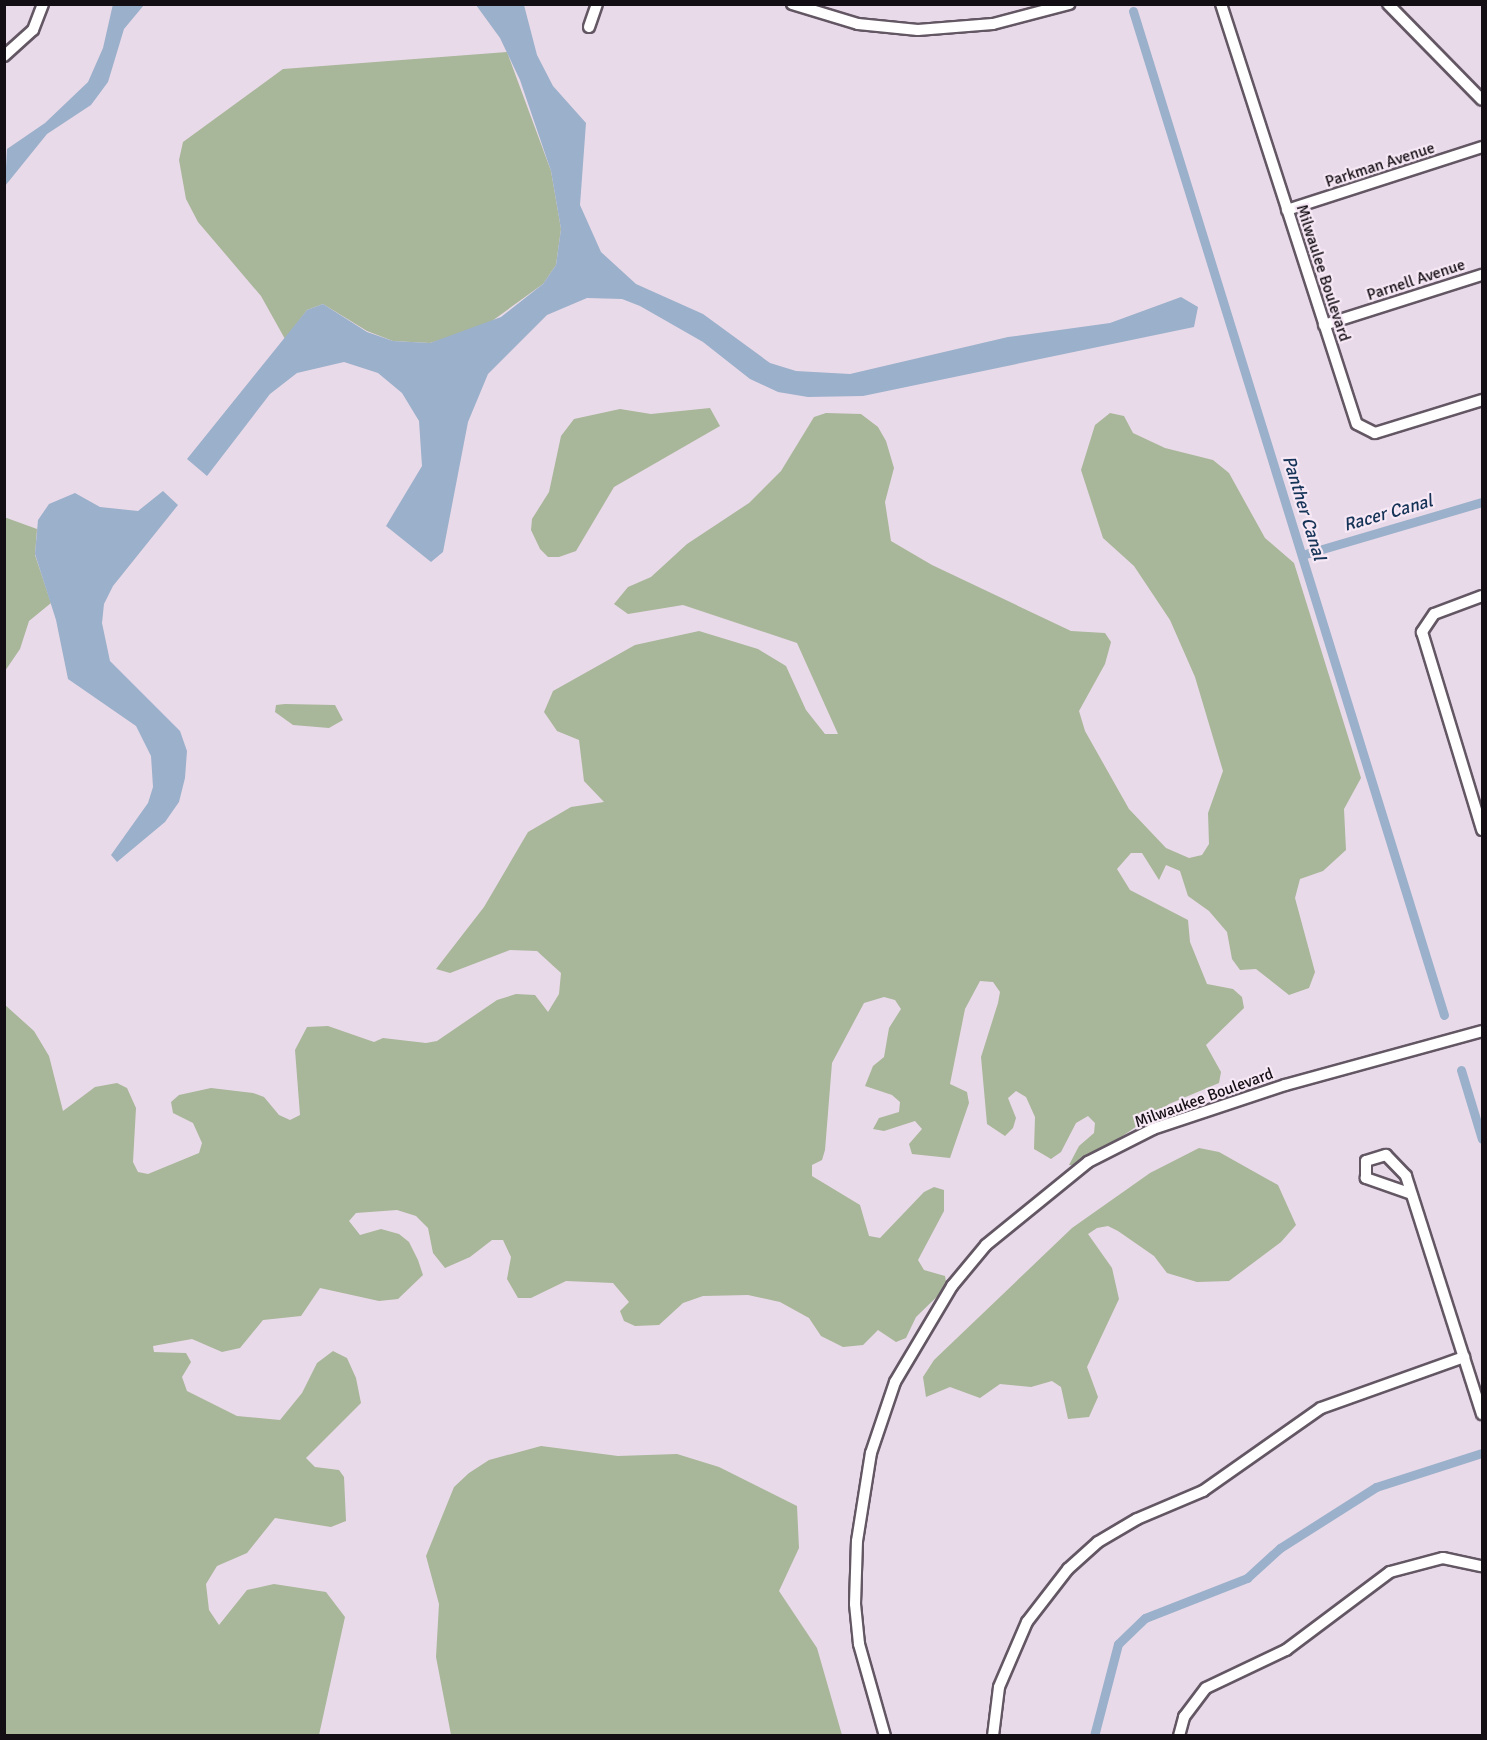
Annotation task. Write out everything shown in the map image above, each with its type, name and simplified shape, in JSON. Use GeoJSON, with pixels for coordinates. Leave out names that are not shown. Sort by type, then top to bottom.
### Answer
{"type":"FeatureCollection","features":[{"type":"Feature","properties":{"kind":"street"},"geometry":{"type":"LineString","coordinates":[[4,56],[33,30],[43,4]]}},
{"type":"Feature","properties":{"kind":"street"},"geometry":{"type":"LineString","coordinates":[[589,27],[597,4]]}},
{"type":"Feature","properties":{"kind":"street"},"geometry":{"type":"LineString","coordinates":[[792,4],[858,24],[918,30],[975,27],[1038,9],[1069,4]]}},
{"type":"Feature","properties":{"kind":"street","name":"Milwaulee Boulevard"},"geometry":{"type":"LineString","coordinates":[[1221,4],[1352,414],[1365,430],[1376,433],[1482,400]]}},
{"type":"Feature","properties":{"kind":"street"},"geometry":{"type":"LineString","coordinates":[[1391,6],[1482,100]]}},
{"type":"Feature","properties":{"kind":"street","name":"Parkman Avenue"},"geometry":{"type":"LineString","coordinates":[[1287,210],[1482,147]]}},
{"type":"Feature","properties":{"kind":"street","name":"Parnell Avenue"},"geometry":{"type":"LineString","coordinates":[[1324,325],[1482,274]]}},
{"type":"Feature","properties":{"kind":"street"},"geometry":{"type":"LineString","coordinates":[[1482,596],[1425,622],[1424,644],[1482,830]]}},
{"type":"Feature","properties":{"kind":"street","name":"Milwaukee Boulevard"},"geometry":{"type":"LineString","coordinates":[[885,1736],[859,1644],[856,1594],[862,1500],[871,1453],[895,1382],[951,1286],[972,1262],[1053,1187],[1088,1162],[1152,1129],[1285,1085],[1482,1031]]}},
{"type":"Feature","properties":{"kind":"street"},"geometry":{"type":"LineString","coordinates":[[1409,1193],[1482,1414]]}},
{"type":"Feature","properties":{"kind":"street"},"geometry":{"type":"LineString","coordinates":[[993,1736],[1005,1670],[1027,1622],[1068,1569],[1098,1542],[1152,1511],[1203,1491],[1321,1408],[1464,1357]]}},
{"type":"Feature","properties":{"kind":"street"},"geometry":{"type":"LineString","coordinates":[[1179,1736],[1184,1717],[1206,1688],[1286,1650],[1389,1572],[1443,1558],[1482,1566]]}},
{"type":"Feature","properties":{"kind":"street"},"geometry":{"type":"LineString","coordinates":[[994,1723],[1000,1736]]}},
{"type":"Feature","properties":{"kind":"green space"},"geometry":{"type":"Polygon","coordinates":[[[507,52],[551,171],[561,229],[556,265],[543,284],[485,326],[430,343],[393,341],[367,331],[323,304],[307,310],[285,339],[261,296],[198,222],[186,199],[179,160],[183,142],[283,69],[507,52]]]}},
{"type":"Feature","properties":{"kind":"green space"},"geometry":{"type":"Polygon","coordinates":[[[710,408],[720,426],[614,487],[576,551],[559,557],[548,557],[540,549],[531,530],[532,519],[549,492],[561,436],[574,419],[620,409],[651,414],[710,408]]]}},
{"type":"Feature","properties":{"kind":"green space"},"geometry":{"type":"Polygon","coordinates":[[[826,413],[861,414],[878,427],[886,441],[894,468],[885,502],[891,541],[932,565],[1071,631],[1105,633],[1111,642],[1105,664],[1079,711],[1085,731],[1129,809],[1166,848],[1189,858],[1202,855],[1209,844],[1208,813],[1223,771],[1195,677],[1170,620],[1134,566],[1103,538],[1081,470],[1095,425],[1110,413],[1124,416],[1133,433],[1165,448],[1213,460],[1229,473],[1265,538],[1294,563],[1361,778],[1344,809],[1346,850],[1323,871],[1300,879],[1295,898],[1315,972],[1309,988],[1289,995],[1256,969],[1240,970],[1232,959],[1227,932],[1209,911],[1188,896],[1180,871],[1166,865],[1159,880],[1142,853],[1131,853],[1117,869],[1130,890],[1188,920],[1190,942],[1207,984],[1233,989],[1242,997],[1244,1008],[1206,1045],[1221,1072],[1219,1083],[1169,1104],[1079,1166],[1069,1165],[1079,1146],[1094,1133],[1095,1123],[1088,1116],[1076,1123],[1061,1152],[1051,1159],[1034,1149],[1035,1117],[1026,1097],[1016,1091],[1008,1098],[1016,1118],[1013,1128],[1005,1136],[987,1124],[981,1057],[1000,992],[993,982],[980,981],[965,1009],[950,1084],[967,1092],[969,1103],[950,1158],[912,1154],[909,1144],[922,1129],[915,1121],[884,1131],[873,1129],[879,1118],[899,1112],[900,1102],[892,1095],[865,1086],[873,1066],[884,1057],[889,1028],[901,1009],[895,1000],[884,997],[864,1003],[832,1063],[825,1150],[822,1160],[812,1165],[812,1176],[860,1205],[869,1236],[880,1238],[924,1192],[934,1187],[944,1190],[944,1211],[918,1260],[924,1270],[945,1276],[947,1287],[916,1317],[906,1338],[896,1342],[878,1330],[863,1345],[843,1347],[821,1336],[809,1318],[780,1302],[748,1295],[703,1296],[683,1303],[659,1325],[635,1326],[624,1321],[620,1311],[629,1302],[613,1283],[566,1281],[531,1298],[518,1298],[507,1279],[511,1257],[503,1240],[492,1240],[470,1257],[445,1268],[433,1253],[428,1228],[416,1216],[397,1210],[356,1213],[349,1221],[360,1235],[381,1229],[399,1234],[409,1242],[418,1260],[423,1275],[398,1299],[379,1301],[320,1288],[301,1316],[263,1320],[240,1348],[222,1352],[192,1339],[153,1346],[154,1352],[186,1353],[191,1362],[182,1377],[187,1391],[237,1416],[280,1420],[302,1393],[317,1363],[333,1351],[347,1358],[356,1378],[361,1403],[306,1458],[315,1467],[339,1470],[344,1477],[346,1521],[331,1527],[275,1518],[247,1553],[217,1566],[206,1584],[209,1610],[219,1625],[247,1590],[274,1584],[326,1592],[345,1617],[319,1735],[5,1735],[4,1004],[34,1031],[49,1056],[63,1111],[95,1087],[117,1083],[127,1088],[136,1108],[133,1162],[138,1172],[148,1174],[199,1153],[202,1143],[193,1123],[173,1113],[171,1102],[179,1095],[211,1088],[253,1093],[264,1097],[279,1115],[290,1120],[300,1115],[295,1050],[307,1027],[328,1026],[374,1042],[383,1038],[426,1043],[437,1041],[497,1000],[516,994],[535,995],[548,1012],[559,994],[561,973],[537,951],[510,950],[450,973],[436,969],[484,907],[528,832],[571,807],[604,802],[584,781],[579,740],[557,731],[544,712],[553,691],[635,645],[699,631],[758,649],[786,666],[806,710],[825,734],[838,734],[797,643],[683,605],[628,614],[614,604],[628,587],[651,577],[687,544],[749,503],[781,471],[814,417],[826,413]]]}},
{"type":"Feature","properties":{"kind":"green space"},"geometry":{"type":"Polygon","coordinates":[[[4,517],[37,529],[35,555],[51,603],[29,621],[20,649],[5,671],[4,517]]]}},
{"type":"Feature","properties":{"kind":"green space"},"geometry":{"type":"Polygon","coordinates":[[[276,705],[335,705],[343,720],[329,728],[293,725],[275,712],[276,705]]]}},
{"type":"Feature","properties":{"kind":"green space"},"geometry":{"type":"Polygon","coordinates":[[[1199,1148],[1219,1152],[1278,1185],[1296,1225],[1281,1242],[1229,1281],[1197,1282],[1167,1273],[1154,1256],[1118,1231],[1108,1226],[1097,1228],[1088,1234],[1112,1268],[1119,1299],[1087,1367],[1098,1397],[1089,1417],[1068,1419],[1061,1387],[1052,1381],[1031,1387],[1000,1384],[980,1398],[950,1387],[926,1397],[923,1377],[934,1360],[1072,1228],[1150,1173],[1199,1148]]]}},
{"type":"Feature","properties":{"kind":"green space"},"geometry":{"type":"Polygon","coordinates":[[[541,1446],[618,1456],[677,1454],[719,1467],[797,1506],[799,1548],[779,1591],[817,1648],[842,1735],[451,1735],[436,1657],[439,1604],[426,1556],[454,1487],[469,1473],[489,1460],[541,1446]]]}},
{"type":"Feature","properties":{"kind":"water"},"geometry":{"type":"Polygon","coordinates":[[[113,4],[144,5],[124,29],[108,82],[91,105],[47,134],[5,186],[7,149],[45,123],[88,82],[103,48],[113,4]]]}},
{"type":"Feature","properties":{"kind":"water"},"geometry":{"type":"Polygon","coordinates":[[[476,5],[524,5],[537,55],[553,86],[586,123],[580,205],[601,252],[636,284],[703,314],[770,363],[796,371],[850,374],[1008,337],[1110,323],[1181,297],[1198,307],[1194,327],[863,396],[808,397],[778,392],[750,379],[703,342],[640,306],[622,299],[587,298],[547,315],[488,374],[468,422],[443,552],[431,562],[386,526],[422,466],[419,421],[402,393],[378,373],[344,362],[297,373],[270,394],[207,476],[187,459],[307,310],[323,304],[367,332],[393,341],[430,343],[501,317],[543,284],[556,265],[561,229],[551,171],[520,80],[500,38],[476,5]]]}},
{"type":"Feature","properties":{"kind":"water"},"geometry":{"type":"Polygon","coordinates":[[[163,491],[178,505],[113,586],[104,604],[102,623],[110,661],[180,731],[187,751],[185,778],[179,802],[165,822],[117,862],[111,855],[148,803],[153,787],[151,756],[136,726],[68,679],[56,620],[35,554],[38,520],[49,504],[75,493],[100,507],[138,511],[163,491]]]}},
{"type":"Feature","properties":{"kind":"waterway","name":"Panther Canal"},"geometry":{"type":"LineString","coordinates":[[1133,11],[1444,1015]]}},
{"type":"Feature","properties":{"kind":"waterway","name":"Racer Canal"},"geometry":{"type":"LineString","coordinates":[[1302,555],[1482,502]]}},
{"type":"Feature","properties":{"kind":"waterway","name":"Panther Canal"},"geometry":{"type":"LineString","coordinates":[[1461,1070],[1482,1139]]}},
{"type":"Feature","properties":{"kind":"waterway"},"geometry":{"type":"LineString","coordinates":[[1094,1736],[1118,1644],[1145,1618],[1247,1578],[1280,1548],[1376,1487],[1482,1453]]}}]}
